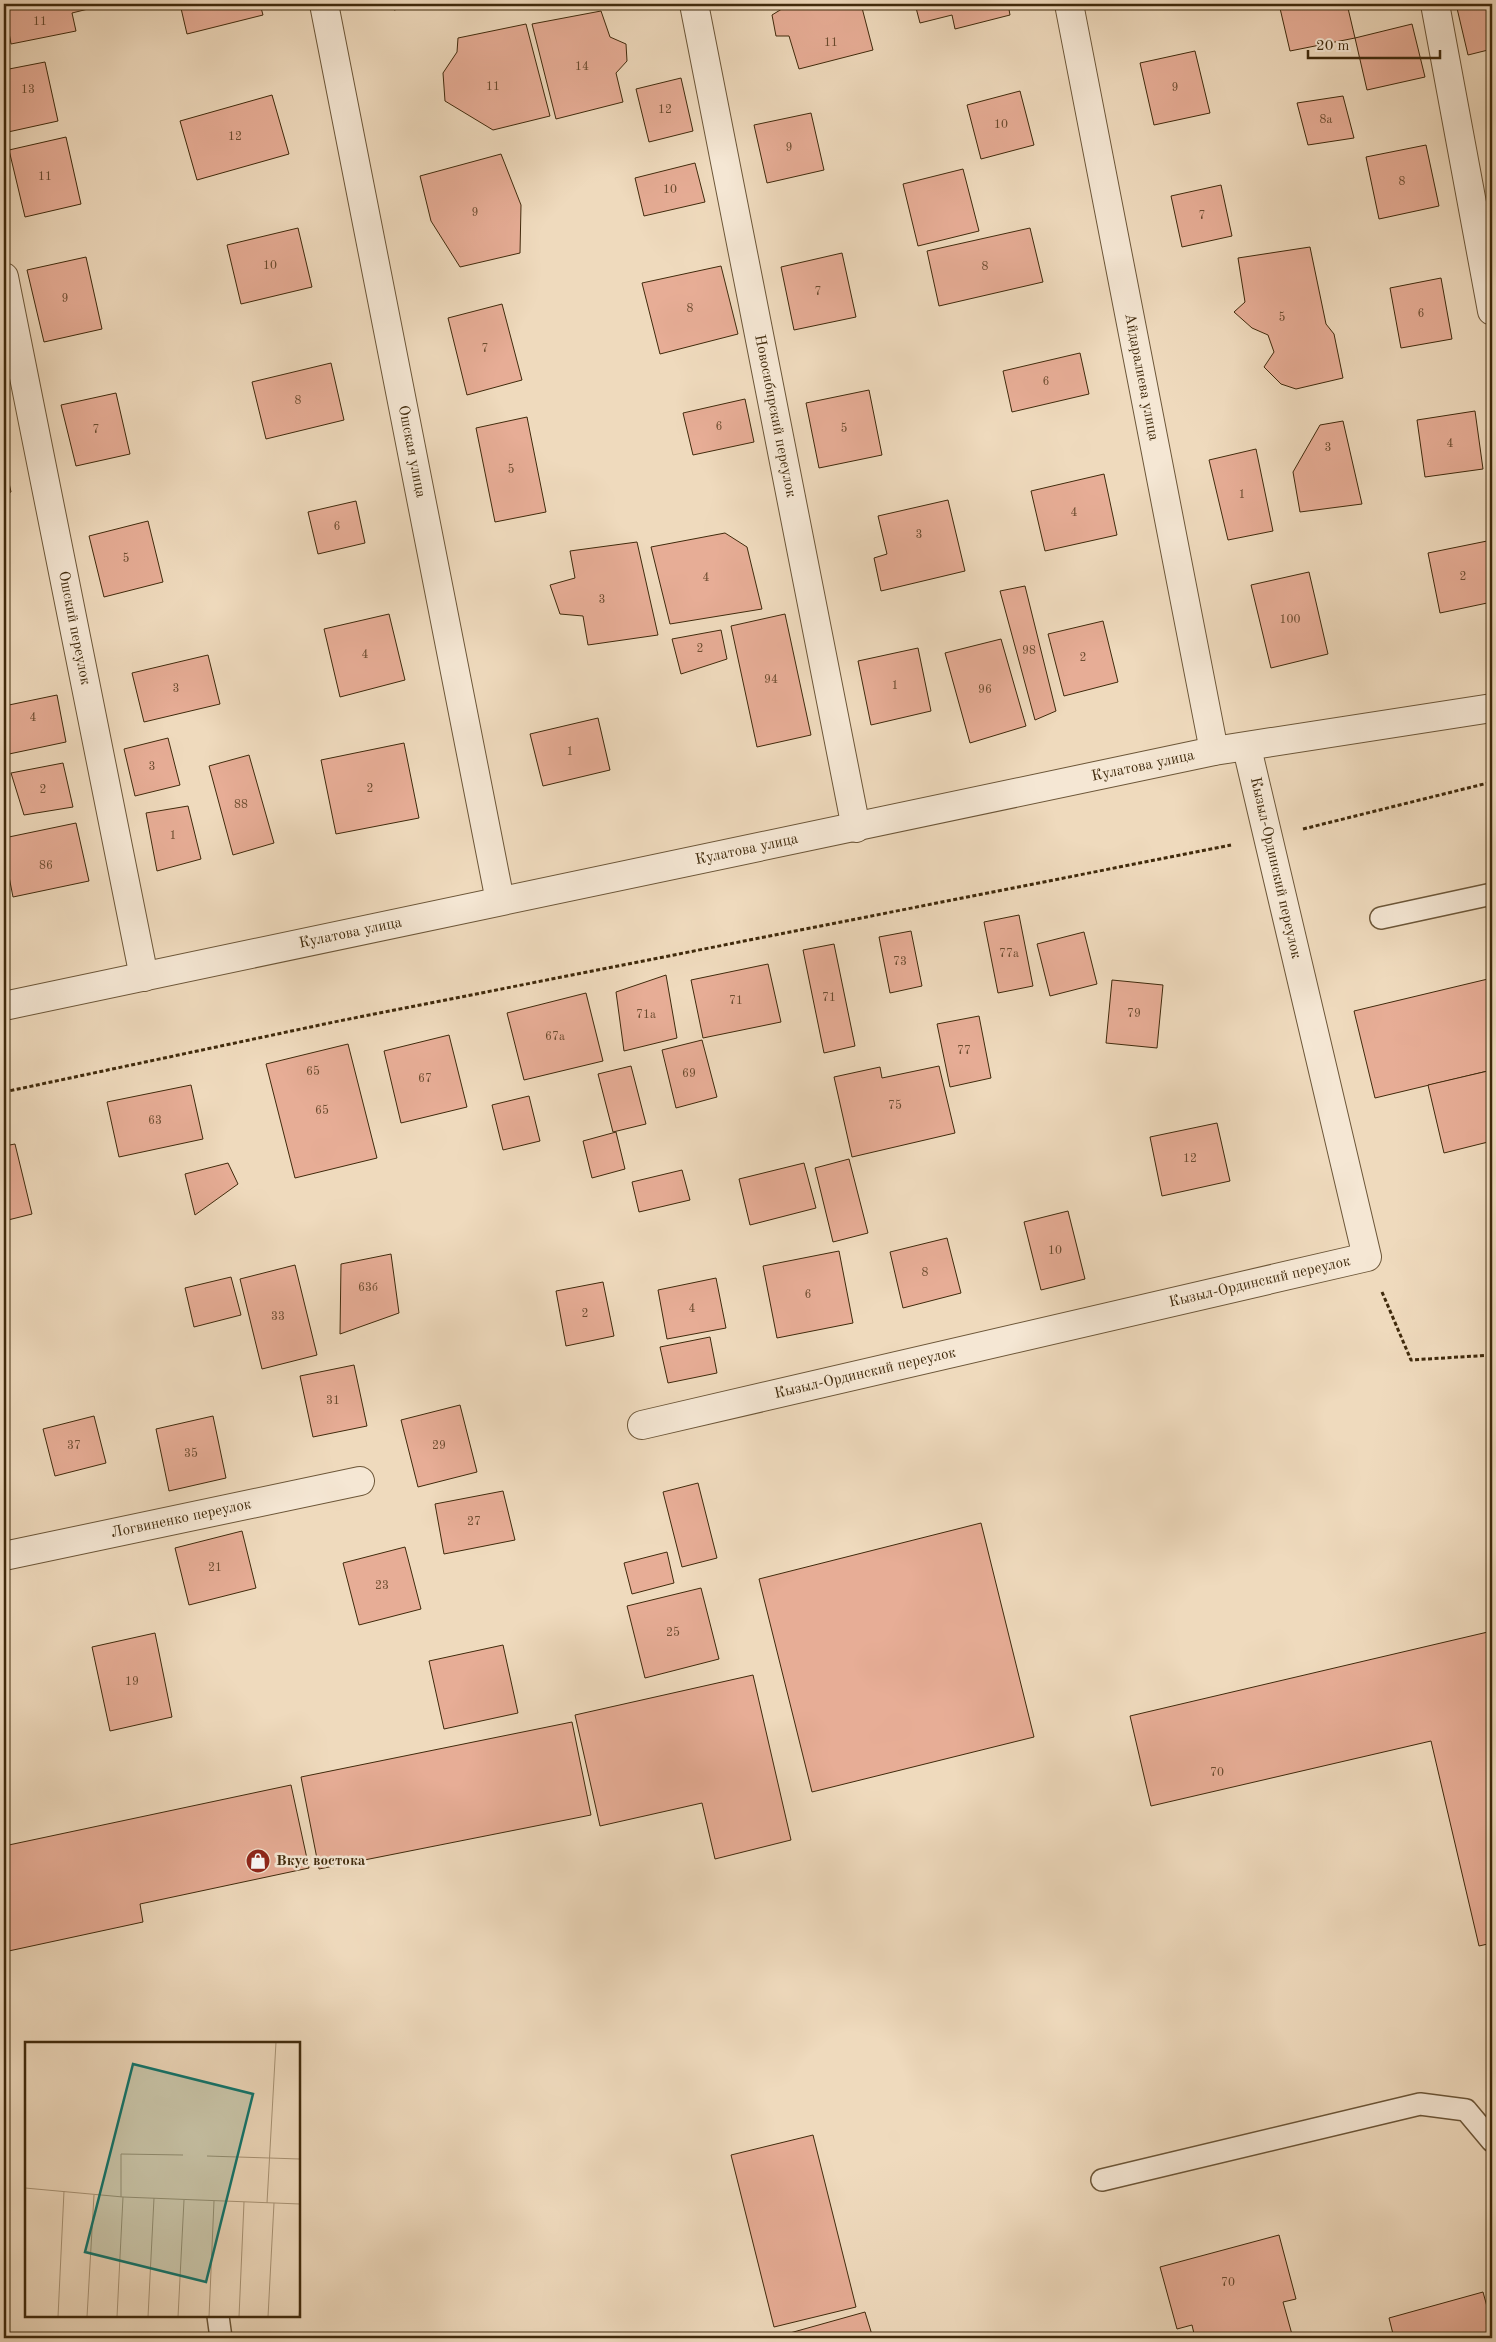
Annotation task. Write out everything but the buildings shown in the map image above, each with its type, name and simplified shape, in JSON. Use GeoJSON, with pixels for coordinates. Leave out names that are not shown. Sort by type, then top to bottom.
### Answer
{"type":"FeatureCollection","features":[{"type":"Feature","properties":{"kind":"street","name":"Ошская улица"},"geometry":{"type":"LineString","coordinates":[[324,4],[500,901]]}},
{"type":"Feature","properties":{"kind":"street","name":"Новосибирский переулок"},"geometry":{"type":"LineString","coordinates":[[694,4],[856,828]]}},
{"type":"Feature","properties":{"kind":"street","name":"Айдаралиева улица"},"geometry":{"type":"LineString","coordinates":[[1069,4],[1214,752]]}},
{"type":"Feature","properties":{"kind":"street"},"geometry":{"type":"LineString","coordinates":[[1435,4],[1492,310]]}},
{"type":"Feature","properties":{"kind":"street","name":"Ошский переулок"},"geometry":{"type":"LineString","coordinates":[[4,277],[144,977]]}},
{"type":"Feature","properties":{"kind":"street","name":"Кулатова улица"},"geometry":{"type":"LineString","coordinates":[[4,1006],[1214,752],[1492,708]]}},
{"type":"Feature","properties":{"kind":"street","name":"Кызыл-Ординский переулок"},"geometry":{"type":"LineString","coordinates":[[642,1424],[1367,1257],[1247,748]]}},
{"type":"Feature","properties":{"kind":"street","name":"Логвиненко переулок"},"geometry":{"type":"LineString","coordinates":[[4,1556],[360,1481]]}},
{"type":"Feature","properties":{"kind":"lane"},"geometry":{"type":"LineString","coordinates":[[1381,918],[1492,894]]}},
{"type":"Feature","properties":{"kind":"lane"},"geometry":{"type":"LineString","coordinates":[[1102,2180],[1420,2104],[1466,2110],[1492,2141]]}},
{"type":"Feature","properties":{"kind":"lane"},"geometry":{"type":"LineString","coordinates":[[218,2317],[222,2338]]}},
{"type":"Feature","properties":{"kind":"path"},"geometry":{"type":"LineString","coordinates":[[4,1092],[344,1020],[1268,838],[1492,782]]}},
{"type":"Feature","properties":{"kind":"path"},"geometry":{"type":"LineString","coordinates":[[1367,1257],[1411,1360],[1492,1355]]}},
{"type":"Feature","properties":{"kind":"place","name":"Вкус востока"},"geometry":{"type":"Point","coordinates":[258,1861]}}]}
